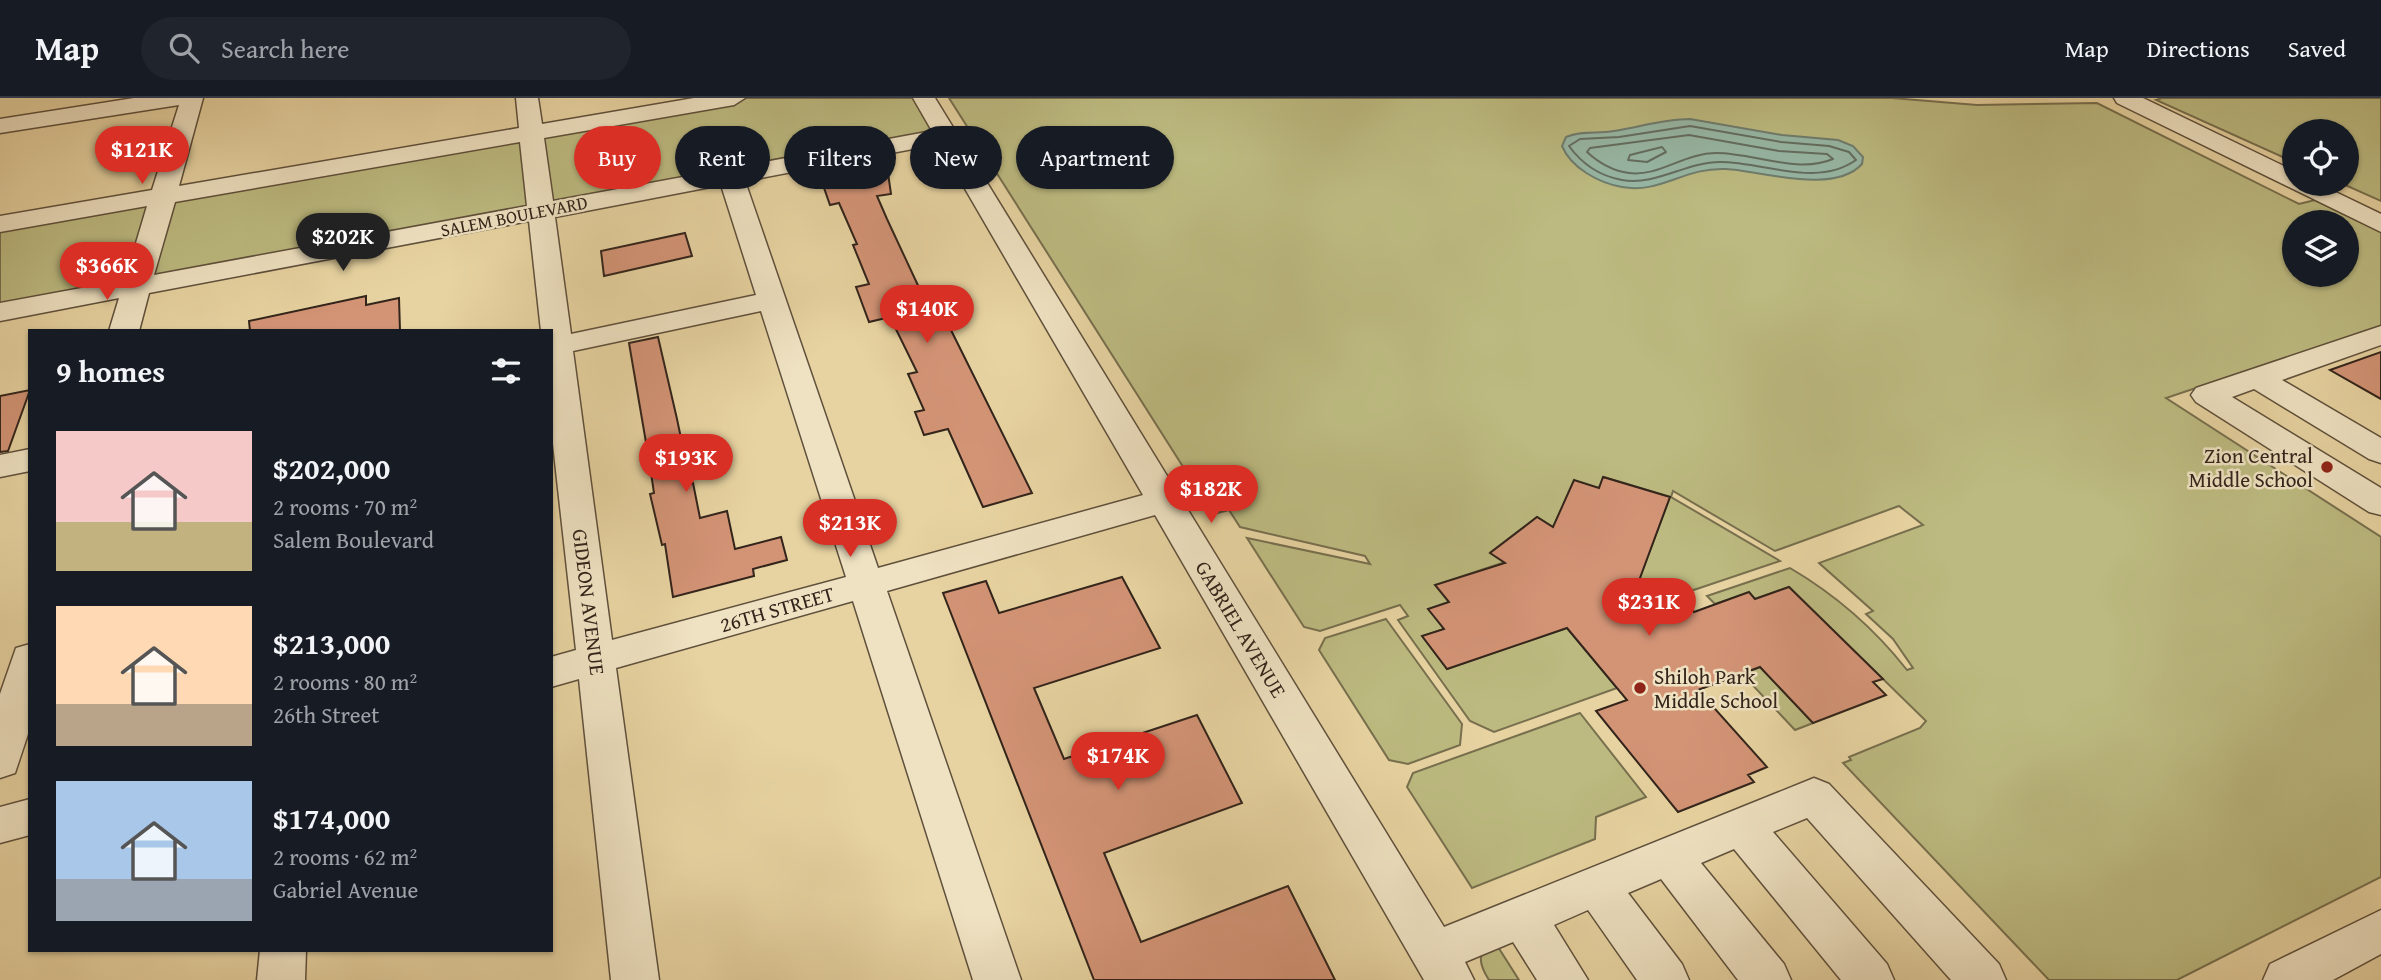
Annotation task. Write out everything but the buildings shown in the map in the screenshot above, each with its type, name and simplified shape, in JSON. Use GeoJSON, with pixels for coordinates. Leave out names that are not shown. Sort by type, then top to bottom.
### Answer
{"type":"FeatureCollection","features":[{"type":"Feature","properties":{"kind":"street"},"geometry":{"type":"LineString","coordinates":[[2,125],[18,98]]}},
{"type":"Feature","properties":{"kind":"street"},"geometry":{"type":"LineString","coordinates":[[2,125],[178,98]]}},
{"type":"Feature","properties":{"kind":"street"},"geometry":{"type":"LineString","coordinates":[[125,329],[192,98]]}},
{"type":"Feature","properties":{"kind":"street","name":"GIDEON AVENUE"},"geometry":{"type":"LineString","coordinates":[[527,98],[552,329]]}},
{"type":"Feature","properties":{"kind":"street"},"geometry":{"type":"LineString","coordinates":[[0,224],[734,98]]}},
{"type":"Feature","properties":{"kind":"street","name":"GABRIEL AVENUE"},"geometry":{"type":"LineString","coordinates":[[924,98],[940,126]]}},
{"type":"Feature","properties":{"kind":"street"},"geometry":{"type":"LineString","coordinates":[[2125,98],[2282,175]]}},
{"type":"Feature","properties":{"kind":"street","name":"SALEM BOULEVARD"},"geometry":{"type":"LineString","coordinates":[[770,169],[910,143]]}},
{"type":"Feature","properties":{"kind":"street","name":"SALEM BOULEVARD"},"geometry":{"type":"LineString","coordinates":[[0,312],[675,187]]}},
{"type":"Feature","properties":{"kind":"street"},"geometry":{"type":"LineString","coordinates":[[735,189],[998,980]]}},
{"type":"Feature","properties":{"kind":"street","name":"GABRIEL AVENUE"},"geometry":{"type":"LineString","coordinates":[[978,189],[1442,966]]}},
{"type":"Feature","properties":{"kind":"street"},"geometry":{"type":"LineString","coordinates":[[2324,196],[2381,224]]}},
{"type":"Feature","properties":{"kind":"street"},"geometry":{"type":"LineString","coordinates":[[554,347],[772,300]]}},
{"type":"Feature","properties":{"kind":"street"},"geometry":{"type":"LineString","coordinates":[[2381,335],[2207,395],[2381,504]]}},
{"type":"Feature","properties":{"kind":"street","name":"GIDEON AVENUE"},"geometry":{"type":"LineString","coordinates":[[554,347],[635,980]]}},
{"type":"Feature","properties":{"kind":"street"},"geometry":{"type":"LineString","coordinates":[[2257,378],[2381,452]]}},
{"type":"Feature","properties":{"kind":"street"},"geometry":{"type":"LineString","coordinates":[[0,466],[28,460]]}},
{"type":"Feature","properties":{"kind":"street","name":"26TH STREET"},"geometry":{"type":"LineString","coordinates":[[553,671],[1164,501]]}},
{"type":"Feature","properties":{"kind":"street"},"geometry":{"type":"LineString","coordinates":[[0,761],[28,665]]}},
{"type":"Feature","properties":{"kind":"street"},"geometry":{"type":"LineString","coordinates":[[1442,966],[1522,916],[1814,796],[1879,847],[1982,980]]}},
{"type":"Feature","properties":{"kind":"street"},"geometry":{"type":"LineString","coordinates":[[0,825],[28,818]]}},
{"type":"Feature","properties":{"kind":"street"},"geometry":{"type":"LineString","coordinates":[[1741,826],[1870,980]]}},
{"type":"Feature","properties":{"kind":"street"},"geometry":{"type":"LineString","coordinates":[[1669,856],[1767,980]]}},
{"type":"Feature","properties":{"kind":"street"},"geometry":{"type":"LineString","coordinates":[[1596,886],[1665,980]]}},
{"type":"Feature","properties":{"kind":"street"},"geometry":{"type":"LineString","coordinates":[[1522,916],[1564,980]]}},
{"type":"Feature","properties":{"kind":"street"},"geometry":{"type":"LineString","coordinates":[[2287,980],[2381,931]]}},
{"type":"Feature","properties":{"kind":"street"},"geometry":{"type":"LineString","coordinates":[[281,980],[284,952]]}},
{"type":"Feature","properties":{"kind":"shaded area"},"geometry":{"type":"Polygon","coordinates":[[[735,98],[924,98],[940,126],[910,126],[910,143],[896,145],[896,126],[784,126],[784,166],[770,169],[770,126],[675,126],[675,186],[0,312],[0,224],[735,98]]]}},
{"type":"Feature","properties":{"kind":"shaded area"},"geometry":{"type":"Polygon","coordinates":[[[949,98],[1892,98],[1977,105],[2097,103],[2299,204],[2315,200],[2336,210],[2282,210],[2282,287],[2359,287],[2359,221],[2381,232],[2381,326],[2166,398],[2381,537],[2381,877],[2177,980],[2049,980],[1843,763],[1851,760],[1849,757],[1920,728],[1926,721],[1789,587],[1755,599],[1748,593],[1715,604],[1707,596],[1790,568],[1853,613],[1907,670],[1913,668],[1893,639],[1866,614],[1873,611],[1819,563],[1923,525],[1899,506],[1775,551],[1673,491],[1671,497],[1780,561],[1646,606],[1634,593],[1670,497],[1604,477],[1599,488],[1553,527],[1537,517],[1491,552],[1505,562],[1436,585],[1449,602],[1429,609],[1444,629],[1423,636],[1447,669],[1567,628],[1617,688],[1494,732],[1470,721],[1398,620],[1408,616],[1400,605],[1320,631],[1304,627],[1247,538],[1370,564],[1365,556],[1240,527],[1229,510],[1213,514],[1002,182],[1002,126],[967,126],[949,98]]]}},
{"type":"Feature","properties":{"kind":"shaded area"},"geometry":{"type":"Polygon","coordinates":[[[2381,98],[2381,201],[2359,191],[2359,119],[2282,119],[2282,157],[2156,100],[2381,98]]]}},
{"type":"Feature","properties":{"kind":"shaded area"},"geometry":{"type":"Polygon","coordinates":[[[1386,619],[1462,724],[1460,745],[1408,764],[1389,760],[1319,650],[1325,638],[1386,619]]]}},
{"type":"Feature","properties":{"kind":"shaded area"},"geometry":{"type":"Polygon","coordinates":[[[1760,667],[1813,723],[1795,730],[1742,674],[1760,667]]]}},
{"type":"Feature","properties":{"kind":"shaded area"},"geometry":{"type":"Polygon","coordinates":[[[1580,713],[1646,797],[1596,817],[1595,839],[1472,888],[1407,787],[1413,773],[1580,713]]]}},
{"type":"Feature","properties":{"kind":"shaded area"},"geometry":{"type":"Polygon","coordinates":[[[1493,939],[1519,980],[1489,980],[1481,958],[1484,949],[1493,939]]]}},
{"type":"Feature","properties":{"kind":"water"},"geometry":{"type":"Polygon","coordinates":[[[1690,119],[1782,135],[1838,140],[1853,146],[1863,157],[1862,164],[1850,173],[1816,180],[1711,169],[1661,184],[1636,188],[1613,185],[1595,178],[1579,168],[1562,146],[1566,137],[1578,134],[1690,119]]]}},
{"type":"Feature","properties":{"kind":"place","name":"Zion Central Middle School"},"geometry":{"type":"Point","coordinates":[2327,467]}},
{"type":"Feature","properties":{"kind":"place","name":"Shiloh Park Middle School"},"geometry":{"type":"Point","coordinates":[1640,688]}}]}
